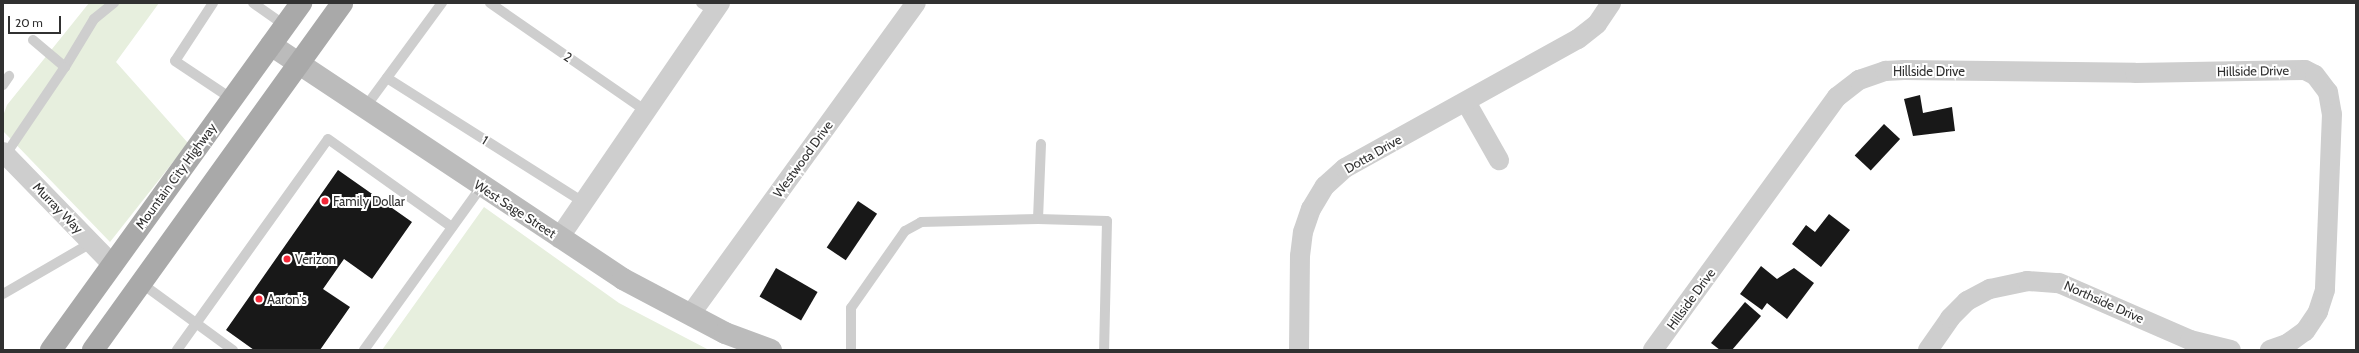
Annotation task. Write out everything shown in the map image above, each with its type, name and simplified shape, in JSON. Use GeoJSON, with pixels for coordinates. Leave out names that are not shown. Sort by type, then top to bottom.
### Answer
{"type":"FeatureCollection","features":[{"type":"Feature","properties":{"kind":"main road","name":"Mountain City Highway"},"geometry":{"type":"LineString","coordinates":[[51,350],[301,3]]}},
{"type":"Feature","properties":{"kind":"main road"},"geometry":{"type":"LineString","coordinates":[[93,350],[342,3]]}},
{"type":"Feature","properties":{"kind":"street","name":"Westwood Drive"},"geometry":{"type":"LineString","coordinates":[[690,315],[916,3]]}},
{"type":"Feature","properties":{"kind":"street","name":"Dotta Drive"},"geometry":{"type":"LineString","coordinates":[[1299,350],[1300,256],[1303,232],[1311,209],[1325,186],[1345,168],[1578,39],[1597,24],[1611,3]]}},
{"type":"Feature","properties":{"kind":"street"},"geometry":{"type":"LineString","coordinates":[[559,238],[646,111],[712,6]]}},
{"type":"Feature","properties":{"kind":"street","name":"West Sage Street"},"geometry":{"type":"LineString","coordinates":[[271,45],[364,109],[623,279],[725,333],[771,350]]}},
{"type":"Feature","properties":{"kind":"street","name":"Hillside Drive"},"geometry":{"type":"LineString","coordinates":[[1653,350],[1837,97],[1859,80],[1885,71],[1904,70],[2135,73],[2305,70],[2315,75],[2328,92],[2332,114],[2325,290],[2318,312],[2305,331],[2287,344],[2270,350]]}},
{"type":"Feature","properties":{"kind":"street"},"geometry":{"type":"LineString","coordinates":[[1466,102],[1499,160]]}},
{"type":"Feature","properties":{"kind":"street","name":"Murray Way"},"geometry":{"type":"LineString","coordinates":[[4,153],[113,265]]}},
{"type":"Feature","properties":{"kind":"street","name":"Northside Drive"},"geometry":{"type":"LineString","coordinates":[[1928,350],[1950,318],[1967,301],[1990,289],[2027,280],[2059,282],[2190,340],[2231,350]]}},
{"type":"Feature","properties":{"kind":"lane"},"geometry":{"type":"LineString","coordinates":[[4,153],[65,67],[94,19],[114,3]]}},
{"type":"Feature","properties":{"kind":"lane"},"geometry":{"type":"LineString","coordinates":[[213,3],[175,61],[232,99]]}},
{"type":"Feature","properties":{"kind":"lane"},"geometry":{"type":"LineString","coordinates":[[253,3],[286,25]]}},
{"type":"Feature","properties":{"kind":"lane"},"geometry":{"type":"LineString","coordinates":[[364,109],[442,3]]}},
{"type":"Feature","properties":{"kind":"lane","name":"2"},"geometry":{"type":"LineString","coordinates":[[490,3],[646,111]]}},
{"type":"Feature","properties":{"kind":"lane"},"geometry":{"type":"LineString","coordinates":[[33,40],[65,67]]}},
{"type":"Feature","properties":{"kind":"lane"},"geometry":{"type":"LineString","coordinates":[[3,85],[9,76]]}},
{"type":"Feature","properties":{"kind":"lane","name":"1"},"geometry":{"type":"LineString","coordinates":[[387,78],[583,202]]}},
{"type":"Feature","properties":{"kind":"lane"},"geometry":{"type":"LineString","coordinates":[[177,350],[198,324],[328,139],[452,226]]}},
{"type":"Feature","properties":{"kind":"lane"},"geometry":{"type":"LineString","coordinates":[[1038,219],[1041,144]]}},
{"type":"Feature","properties":{"kind":"lane"},"geometry":{"type":"LineString","coordinates":[[364,350],[481,186]]}},
{"type":"Feature","properties":{"kind":"lane"},"geometry":{"type":"LineString","coordinates":[[851,350],[851,308],[905,231],[921,222],[1038,219],[1107,221],[1104,350]]}},
{"type":"Feature","properties":{"kind":"lane"},"geometry":{"type":"LineString","coordinates":[[3,294],[91,243]]}},
{"type":"Feature","properties":{"kind":"lane"},"geometry":{"type":"LineString","coordinates":[[141,283],[233,350]]}},
{"type":"Feature","properties":{"kind":"green space"},"geometry":{"type":"Polygon","coordinates":[[[89,3],[159,3],[116,62],[188,143],[110,242],[3,131],[3,116],[7,105],[89,3]]]}},
{"type":"Feature","properties":{"kind":"green space"},"geometry":{"type":"Polygon","coordinates":[[[484,207],[619,303],[709,350],[382,350],[484,207]]]}},
{"type":"Feature","properties":{"kind":"building"},"geometry":{"type":"Polygon","coordinates":[[[1920,95],[1923,113],[1952,107],[1955,131],[1913,136],[1904,99],[1920,95]]]}},
{"type":"Feature","properties":{"kind":"building"},"geometry":{"type":"Polygon","coordinates":[[[1884,124],[1900,139],[1871,170],[1855,155],[1884,124]]]}},
{"type":"Feature","properties":{"kind":"building"},"geometry":{"type":"Polygon","coordinates":[[[338,170],[412,222],[372,279],[344,259],[323,289],[350,307],[320,350],[254,350],[226,330],[338,170]]]}},
{"type":"Feature","properties":{"kind":"building"},"geometry":{"type":"Polygon","coordinates":[[[858,201],[877,214],[846,260],[827,247],[858,201]]]}},
{"type":"Feature","properties":{"kind":"building"},"geometry":{"type":"Polygon","coordinates":[[[1829,214],[1850,230],[1821,267],[1792,244],[1806,225],[1815,232],[1829,214]]]}},
{"type":"Feature","properties":{"kind":"building"},"geometry":{"type":"Polygon","coordinates":[[[1761,266],[1777,279],[1794,268],[1814,283],[1787,319],[1767,303],[1762,310],[1740,294],[1761,266]]]}},
{"type":"Feature","properties":{"kind":"building"},"geometry":{"type":"Polygon","coordinates":[[[776,268],[818,292],[801,321],[760,297],[776,268]]]}},
{"type":"Feature","properties":{"kind":"building"},"geometry":{"type":"Polygon","coordinates":[[[1745,302],[1761,316],[1732,350],[1720,350],[1711,343],[1745,302]]]}},
{"type":"Feature","properties":{"kind":"place","name":"Family Dollar"},"geometry":{"type":"Point","coordinates":[325,201]}},
{"type":"Feature","properties":{"kind":"place","name":"Verizon"},"geometry":{"type":"Point","coordinates":[287,259]}},
{"type":"Feature","properties":{"kind":"place","name":"Aaron's"},"geometry":{"type":"Point","coordinates":[259,299]}}]}
